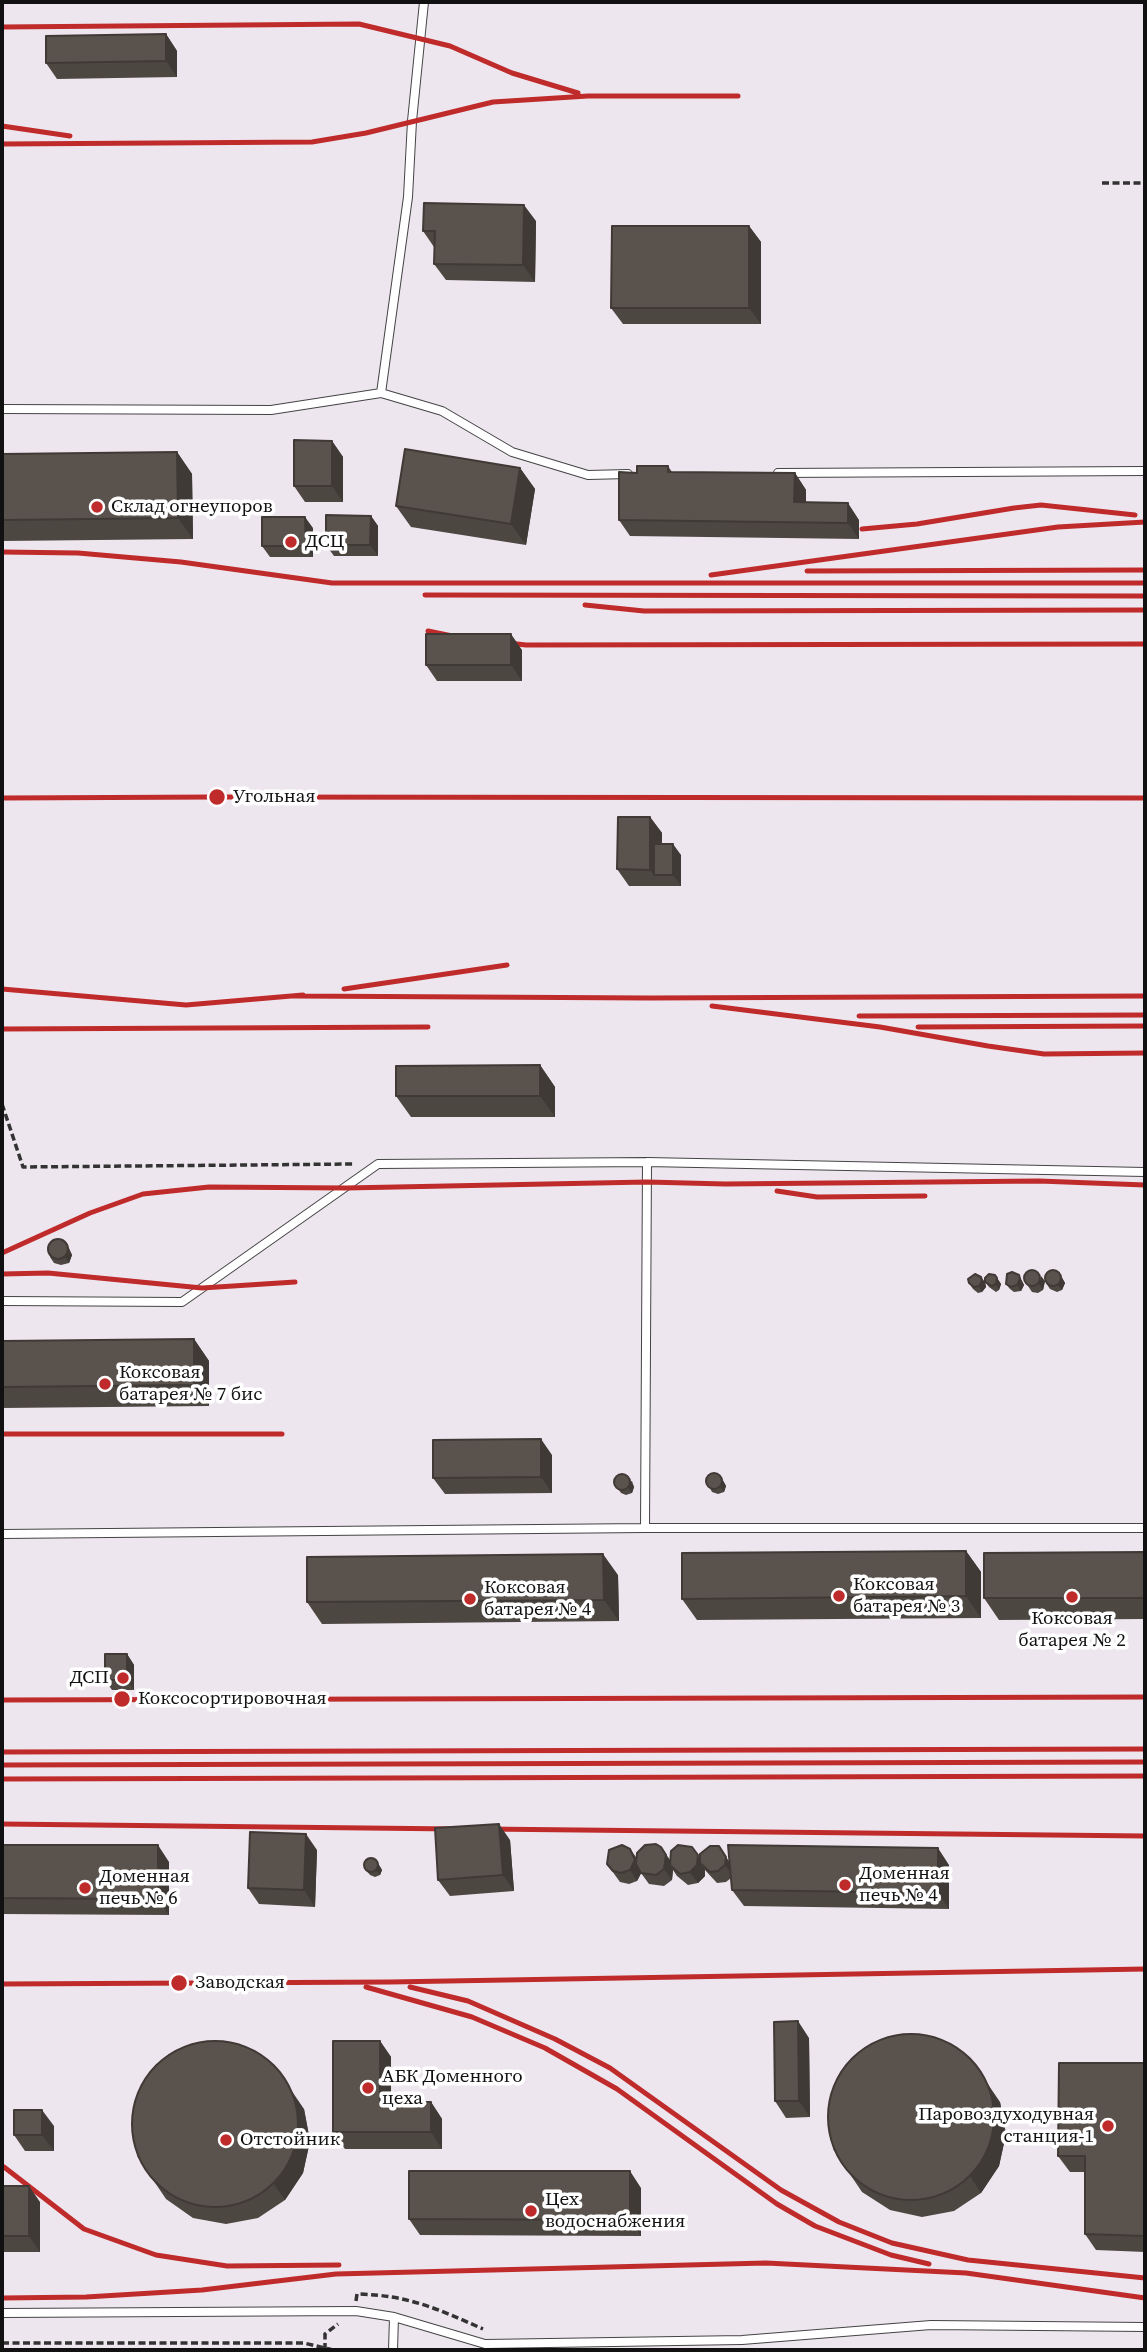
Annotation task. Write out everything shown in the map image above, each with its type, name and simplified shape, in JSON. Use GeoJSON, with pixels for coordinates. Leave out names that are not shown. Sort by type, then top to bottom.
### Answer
{"type":"FeatureCollection","features":[{"type":"Feature","properties":{"kind":"lane"},"geometry":{"type":"LineString","coordinates":[[381,393],[408,197],[412,121],[424,2]]}},
{"type":"Feature","properties":{"kind":"lane"},"geometry":{"type":"LineString","coordinates":[[2,409],[271,410],[381,393],[442,411],[512,452],[588,475],[643,474]]}},
{"type":"Feature","properties":{"kind":"lane"},"geometry":{"type":"LineString","coordinates":[[769,473],[1145,471]]}},
{"type":"Feature","properties":{"kind":"lane"},"geometry":{"type":"LineString","coordinates":[[645,1528],[647,1162]]}},
{"type":"Feature","properties":{"kind":"lane"},"geometry":{"type":"LineString","coordinates":[[2,1301],[182,1302],[378,1164],[647,1162],[1145,1172]]}},
{"type":"Feature","properties":{"kind":"lane"},"geometry":{"type":"LineString","coordinates":[[2,1534],[645,1528],[1145,1528]]}},
{"type":"Feature","properties":{"kind":"lane"},"geometry":{"type":"LineString","coordinates":[[2,2313],[356,2311],[394,2317],[485,2344],[743,2340],[931,2325],[1145,2327]]}},
{"type":"Feature","properties":{"kind":"lane"},"geometry":{"type":"LineString","coordinates":[[393,2350],[394,2317]]}},
{"type":"Feature","properties":{"kind":"path"},"geometry":{"type":"LineString","coordinates":[[1102,183],[1145,183]]}},
{"type":"Feature","properties":{"kind":"path"},"geometry":{"type":"LineString","coordinates":[[2,1104],[23,1167],[378,1164]]}},
{"type":"Feature","properties":{"kind":"path"},"geometry":{"type":"LineString","coordinates":[[2,2343],[304,2343],[333,2350]]}},
{"type":"Feature","properties":{"kind":"shaded area"},"geometry":{"type":"Polygon","coordinates":[[[2,2],[1145,2],[1145,2350],[2,2350],[2,2]]]}},
{"type":"Feature","properties":{"kind":"building"},"geometry":{"type":"Polygon","coordinates":[[[166,34],[166,61],[46,63],[46,36],[166,34]]]}},
{"type":"Feature","properties":{"kind":"building"},"geometry":{"type":"Polygon","coordinates":[[[424,203],[524,205],[523,265],[434,264],[435,231],[423,231],[424,203]]]}},
{"type":"Feature","properties":{"kind":"building"},"geometry":{"type":"Polygon","coordinates":[[[612,226],[749,226],[749,308],[611,308],[612,226]]]}},
{"type":"Feature","properties":{"kind":"building"},"geometry":{"type":"Polygon","coordinates":[[[294,440],[332,441],[332,486],[294,486],[294,440]]]}},
{"type":"Feature","properties":{"kind":"building"},"geometry":{"type":"Polygon","coordinates":[[[405,449],[520,468],[511,524],[396,506],[405,449]]]}},
{"type":"Feature","properties":{"kind":"building","name":"Склад огнеупоров"},"geometry":{"type":"Polygon","coordinates":[[[177,452],[178,518],[2,520],[2,454],[177,452]]]}},
{"type":"Feature","properties":{"kind":"building"},"geometry":{"type":"Polygon","coordinates":[[[637,466],[668,466],[668,472],[795,473],[794,502],[848,503],[848,523],[619,520],[619,472],[637,473],[637,466]]]}},
{"type":"Feature","properties":{"kind":"building"},"geometry":{"type":"Polygon","coordinates":[[[326,515],[371,516],[370,545],[326,545],[326,515]]]}},
{"type":"Feature","properties":{"kind":"building"},"geometry":{"type":"Polygon","coordinates":[[[262,517],[305,517],[306,546],[262,546],[262,517]]]}},
{"type":"Feature","properties":{"kind":"building"},"geometry":{"type":"Polygon","coordinates":[[[426,634],[511,634],[511,665],[426,665],[426,634]]]}},
{"type":"Feature","properties":{"kind":"building"},"geometry":{"type":"Polygon","coordinates":[[[618,817],[650,817],[650,870],[617,869],[618,817]]]}},
{"type":"Feature","properties":{"kind":"building"},"geometry":{"type":"Polygon","coordinates":[[[654,844],[673,844],[673,875],[654,875],[654,844]]]}},
{"type":"Feature","properties":{"kind":"building"},"geometry":{"type":"Polygon","coordinates":[[[540,1065],[540,1096],[396,1096],[396,1066],[540,1065]]]}},
{"type":"Feature","properties":{"kind":"building"},"geometry":{"type":"Polygon","coordinates":[[[58,1239],[65,1242],[68,1249],[65,1256],[58,1259],[51,1256],[48,1249],[51,1242],[58,1239]]]}},
{"type":"Feature","properties":{"kind":"building"},"geometry":{"type":"Polygon","coordinates":[[[1029,1270],[1035,1270],[1040,1278],[1038,1284],[1029,1286],[1024,1281],[1024,1275],[1029,1270]]]}},
{"type":"Feature","properties":{"kind":"building"},"geometry":{"type":"Polygon","coordinates":[[[1053,1270],[1059,1272],[1059,1284],[1053,1286],[1047,1284],[1045,1278],[1047,1272],[1053,1270]]]}},
{"type":"Feature","properties":{"kind":"building"},"geometry":{"type":"Polygon","coordinates":[[[1012,1272],[1019,1275],[1020,1279],[1017,1285],[1011,1287],[1006,1284],[1007,1274],[1012,1272]]]}},
{"type":"Feature","properties":{"kind":"building"},"geometry":{"type":"Polygon","coordinates":[[[975,1274],[981,1277],[982,1281],[979,1286],[974,1287],[968,1279],[975,1274]]]}},
{"type":"Feature","properties":{"kind":"building"},"geometry":{"type":"Polygon","coordinates":[[[989,1274],[997,1278],[996,1284],[992,1286],[985,1282],[989,1274]]]}},
{"type":"Feature","properties":{"kind":"building"},"geometry":{"type":"Polygon","coordinates":[[[194,1339],[194,1385],[2,1387],[2,1341],[194,1339]]]}},
{"type":"Feature","properties":{"kind":"building"},"geometry":{"type":"Polygon","coordinates":[[[541,1439],[541,1477],[433,1478],[433,1440],[541,1439]]]}},
{"type":"Feature","properties":{"kind":"building"},"geometry":{"type":"Polygon","coordinates":[[[714,1473],[722,1481],[714,1489],[706,1481],[714,1473]]]}},
{"type":"Feature","properties":{"kind":"building"},"geometry":{"type":"Polygon","coordinates":[[[622,1474],[630,1482],[622,1490],[614,1482],[622,1474]]]}},
{"type":"Feature","properties":{"kind":"building"},"geometry":{"type":"Polygon","coordinates":[[[966,1551],[966,1596],[682,1599],[682,1553],[966,1551]]]}},
{"type":"Feature","properties":{"kind":"building"},"geometry":{"type":"Polygon","coordinates":[[[1145,1552],[1145,1598],[984,1598],[984,1553],[1145,1552]]]}},
{"type":"Feature","properties":{"kind":"building"},"geometry":{"type":"Polygon","coordinates":[[[603,1554],[604,1600],[307,1602],[307,1557],[603,1554]]]}},
{"type":"Feature","properties":{"kind":"building"},"geometry":{"type":"Polygon","coordinates":[[[105,1654],[127,1654],[127,1680],[105,1680],[105,1654]]]}},
{"type":"Feature","properties":{"kind":"building"},"geometry":{"type":"Polygon","coordinates":[[[499,1824],[503,1875],[438,1880],[435,1828],[499,1824]]]}},
{"type":"Feature","properties":{"kind":"building"},"geometry":{"type":"Polygon","coordinates":[[[250,1832],[306,1834],[304,1890],[248,1888],[250,1832]]]}},
{"type":"Feature","properties":{"kind":"building"},"geometry":{"type":"Polygon","coordinates":[[[656,1844],[666,1855],[664,1869],[656,1875],[641,1873],[636,1864],[637,1853],[645,1845],[656,1844]]]}},
{"type":"Feature","properties":{"kind":"building","name":"Доменная печь № 6"},"geometry":{"type":"Polygon","coordinates":[[[2,1845],[158,1845],[158,1899],[2,1898],[2,1845]]]}},
{"type":"Feature","properties":{"kind":"building"},"geometry":{"type":"Polygon","coordinates":[[[622,1845],[630,1849],[635,1860],[630,1870],[621,1873],[613,1871],[607,1864],[609,1850],[622,1845]]]}},
{"type":"Feature","properties":{"kind":"building"},"geometry":{"type":"Polygon","coordinates":[[[678,1845],[692,1847],[698,1855],[697,1865],[690,1872],[680,1874],[670,1865],[671,1851],[678,1845]]]}},
{"type":"Feature","properties":{"kind":"building","name":"Доменная печь № 4"},"geometry":{"type":"Polygon","coordinates":[[[728,1845],[938,1848],[938,1893],[732,1890],[728,1845]]]}},
{"type":"Feature","properties":{"kind":"building"},"geometry":{"type":"Polygon","coordinates":[[[710,1846],[719,1846],[726,1857],[725,1865],[718,1871],[710,1872],[700,1863],[700,1854],[710,1846]]]}},
{"type":"Feature","properties":{"kind":"building"},"geometry":{"type":"Polygon","coordinates":[[[371,1858],[376,1860],[376,1870],[371,1872],[366,1870],[364,1865],[366,1860],[371,1858]]]}},
{"type":"Feature","properties":{"kind":"building"},"geometry":{"type":"Polygon","coordinates":[[[798,2021],[799,2101],[775,2101],[774,2022],[798,2021]]]}},
{"type":"Feature","properties":{"kind":"building"},"geometry":{"type":"Polygon","coordinates":[[[911,2034],[943,2041],[970,2058],[987,2085],[994,2117],[987,2149],[970,2176],[943,2193],[911,2200],[879,2193],[852,2176],[835,2149],[828,2117],[835,2085],[852,2058],[879,2041],[911,2034]]]}},
{"type":"Feature","properties":{"kind":"building","name":"Отстойник"},"geometry":{"type":"Polygon","coordinates":[[[215,2041],[247,2048],[274,2065],[291,2092],[298,2124],[291,2156],[274,2183],[247,2200],[215,2207],[183,2200],[156,2183],[139,2156],[132,2124],[139,2092],[156,2065],[183,2048],[215,2041]]]}},
{"type":"Feature","properties":{"kind":"building"},"geometry":{"type":"Polygon","coordinates":[[[333,2041],[380,2041],[380,2102],[431,2102],[431,2132],[333,2132],[333,2041]]]}},
{"type":"Feature","properties":{"kind":"building","name":"Паровоздуходувная станция-1"},"geometry":{"type":"Polygon","coordinates":[[[1059,2063],[1145,2063],[1145,2236],[1085,2234],[1085,2156],[1058,2156],[1059,2063]]]}},
{"type":"Feature","properties":{"kind":"building"},"geometry":{"type":"Polygon","coordinates":[[[14,2110],[42,2110],[42,2135],[14,2135],[14,2110]]]}},
{"type":"Feature","properties":{"kind":"building","name":"Цех водоснабжения"},"geometry":{"type":"Polygon","coordinates":[[[409,2171],[630,2171],[630,2220],[409,2219],[409,2171]]]}},
{"type":"Feature","properties":{"kind":"building"},"geometry":{"type":"Polygon","coordinates":[[[2,2186],[29,2186],[29,2236],[2,2236],[2,2186]]]}},
{"type":"Feature","properties":{"kind":"railway"},"geometry":{"type":"LineString","coordinates":[[2,27],[359,24],[450,46],[512,73],[578,93]]}},
{"type":"Feature","properties":{"kind":"railway"},"geometry":{"type":"LineString","coordinates":[[2,144],[312,142],[366,133],[493,102],[588,96],[738,96]]}},
{"type":"Feature","properties":{"kind":"railway"},"geometry":{"type":"LineString","coordinates":[[2,126],[70,136]]}},
{"type":"Feature","properties":{"kind":"railway"},"geometry":{"type":"LineString","coordinates":[[862,529],[917,524],[1041,505],[1135,515]]}},
{"type":"Feature","properties":{"kind":"railway"},"geometry":{"type":"LineString","coordinates":[[711,575],[1058,527],[1145,522]]}},
{"type":"Feature","properties":{"kind":"railway"},"geometry":{"type":"LineString","coordinates":[[2,552],[78,553],[181,562],[332,583],[1145,583]]}},
{"type":"Feature","properties":{"kind":"railway"},"geometry":{"type":"LineString","coordinates":[[807,571],[1145,570]]}},
{"type":"Feature","properties":{"kind":"railway"},"geometry":{"type":"LineString","coordinates":[[425,595],[1145,596]]}},
{"type":"Feature","properties":{"kind":"railway"},"geometry":{"type":"LineString","coordinates":[[585,605],[644,611],[1145,610]]}},
{"type":"Feature","properties":{"kind":"railway"},"geometry":{"type":"LineString","coordinates":[[428,631],[462,638]]}},
{"type":"Feature","properties":{"kind":"railway"},"geometry":{"type":"LineString","coordinates":[[500,642],[526,645],[1145,644]]}},
{"type":"Feature","properties":{"kind":"railway"},"geometry":{"type":"LineString","coordinates":[[2,798],[1145,798]]}},
{"type":"Feature","properties":{"kind":"railway"},"geometry":{"type":"LineString","coordinates":[[344,989],[507,965]]}},
{"type":"Feature","properties":{"kind":"railway"},"geometry":{"type":"LineString","coordinates":[[2,989],[186,1005],[303,995]]}},
{"type":"Feature","properties":{"kind":"railway"},"geometry":{"type":"LineString","coordinates":[[294,996],[1145,996]]}},
{"type":"Feature","properties":{"kind":"railway"},"geometry":{"type":"LineString","coordinates":[[712,1006],[880,1027],[1044,1054],[1145,1053]]}},
{"type":"Feature","properties":{"kind":"railway"},"geometry":{"type":"LineString","coordinates":[[859,1016],[1145,1015]]}},
{"type":"Feature","properties":{"kind":"railway"},"geometry":{"type":"LineString","coordinates":[[918,1027],[1145,1026]]}},
{"type":"Feature","properties":{"kind":"railway"},"geometry":{"type":"LineString","coordinates":[[2,1029],[428,1027]]}},
{"type":"Feature","properties":{"kind":"railway"},"geometry":{"type":"LineString","coordinates":[[2,1253],[90,1213],[143,1194],[209,1187],[1039,1181],[1145,1185]]}},
{"type":"Feature","properties":{"kind":"railway"},"geometry":{"type":"LineString","coordinates":[[777,1191],[817,1197],[925,1196]]}},
{"type":"Feature","properties":{"kind":"railway"},"geometry":{"type":"LineString","coordinates":[[2,1274],[48,1273],[202,1288],[295,1282]]}},
{"type":"Feature","properties":{"kind":"railway"},"geometry":{"type":"LineString","coordinates":[[2,1434],[282,1434]]}},
{"type":"Feature","properties":{"kind":"railway"},"geometry":{"type":"LineString","coordinates":[[2,1700],[1145,1697]]}},
{"type":"Feature","properties":{"kind":"railway"},"geometry":{"type":"LineString","coordinates":[[2,1752],[1145,1749]]}},
{"type":"Feature","properties":{"kind":"railway"},"geometry":{"type":"LineString","coordinates":[[2,1765],[1145,1762]]}},
{"type":"Feature","properties":{"kind":"railway"},"geometry":{"type":"LineString","coordinates":[[2,1779],[1145,1776]]}},
{"type":"Feature","properties":{"kind":"railway"},"geometry":{"type":"LineString","coordinates":[[2,1824],[456,1829]]}},
{"type":"Feature","properties":{"kind":"railway"},"geometry":{"type":"LineString","coordinates":[[484,1829],[1145,1836]]}},
{"type":"Feature","properties":{"kind":"railway"},"geometry":{"type":"LineString","coordinates":[[2,1984],[390,1982],[1145,1969]]}},
{"type":"Feature","properties":{"kind":"railway"},"geometry":{"type":"LineString","coordinates":[[366,1987],[472,2017],[545,2048],[617,2089],[777,2204],[815,2226],[891,2255],[929,2264]]}},
{"type":"Feature","properties":{"kind":"railway"},"geometry":{"type":"LineString","coordinates":[[410,1987],[468,2001],[555,2039],[610,2068],[781,2190],[839,2222],[892,2243],[968,2260],[1145,2278]]}},
{"type":"Feature","properties":{"kind":"railway"},"geometry":{"type":"LineString","coordinates":[[4,2167],[84,2229],[156,2255],[227,2266],[339,2265]]}},
{"type":"Feature","properties":{"kind":"railway"},"geometry":{"type":"LineString","coordinates":[[2,2298],[86,2297],[202,2290],[336,2274],[766,2263],[966,2273],[1145,2298]]}},
{"type":"Feature","properties":{"kind":"place","name":"Склад огнеупоров"},"geometry":{"type":"Point","coordinates":[97,507]}},
{"type":"Feature","properties":{"kind":"place","name":"ДСЦ"},"geometry":{"type":"Point","coordinates":[291,542]}},
{"type":"Feature","properties":{"kind":"place","name":"Угольная"},"geometry":{"type":"Point","coordinates":[217,797]}},
{"type":"Feature","properties":{"kind":"place","name":"Коксовая батарея № 7 бис"},"geometry":{"type":"Point","coordinates":[105,1384]}},
{"type":"Feature","properties":{"kind":"place","name":"Коксовая батарея № 3"},"geometry":{"type":"Point","coordinates":[839,1596]}},
{"type":"Feature","properties":{"kind":"place","name":"Коксовая батарея № 2"},"geometry":{"type":"Point","coordinates":[1072,1597]}},
{"type":"Feature","properties":{"kind":"place","name":"Коксовая батарея № 4"},"geometry":{"type":"Point","coordinates":[470,1599]}},
{"type":"Feature","properties":{"kind":"place","name":"ДСП"},"geometry":{"type":"Point","coordinates":[123,1678]}},
{"type":"Feature","properties":{"kind":"place","name":"Коксосортировочная"},"geometry":{"type":"Point","coordinates":[122,1699]}},
{"type":"Feature","properties":{"kind":"place","name":"Доменная печь № 4"},"geometry":{"type":"Point","coordinates":[845,1885]}},
{"type":"Feature","properties":{"kind":"place","name":"Доменная печь № 6"},"geometry":{"type":"Point","coordinates":[85,1888]}},
{"type":"Feature","properties":{"kind":"place","name":"Заводская"},"geometry":{"type":"Point","coordinates":[179,1983]}},
{"type":"Feature","properties":{"kind":"place","name":"АБК Доменного цеха"},"geometry":{"type":"Point","coordinates":[368,2088]}},
{"type":"Feature","properties":{"kind":"place","name":"Паровоздуходувная станция-1"},"geometry":{"type":"Point","coordinates":[1108,2126]}},
{"type":"Feature","properties":{"kind":"place","name":"Отстойник"},"geometry":{"type":"Point","coordinates":[226,2140]}},
{"type":"Feature","properties":{"kind":"place","name":"Цех водоснабжения"},"geometry":{"type":"Point","coordinates":[531,2211]}}]}
